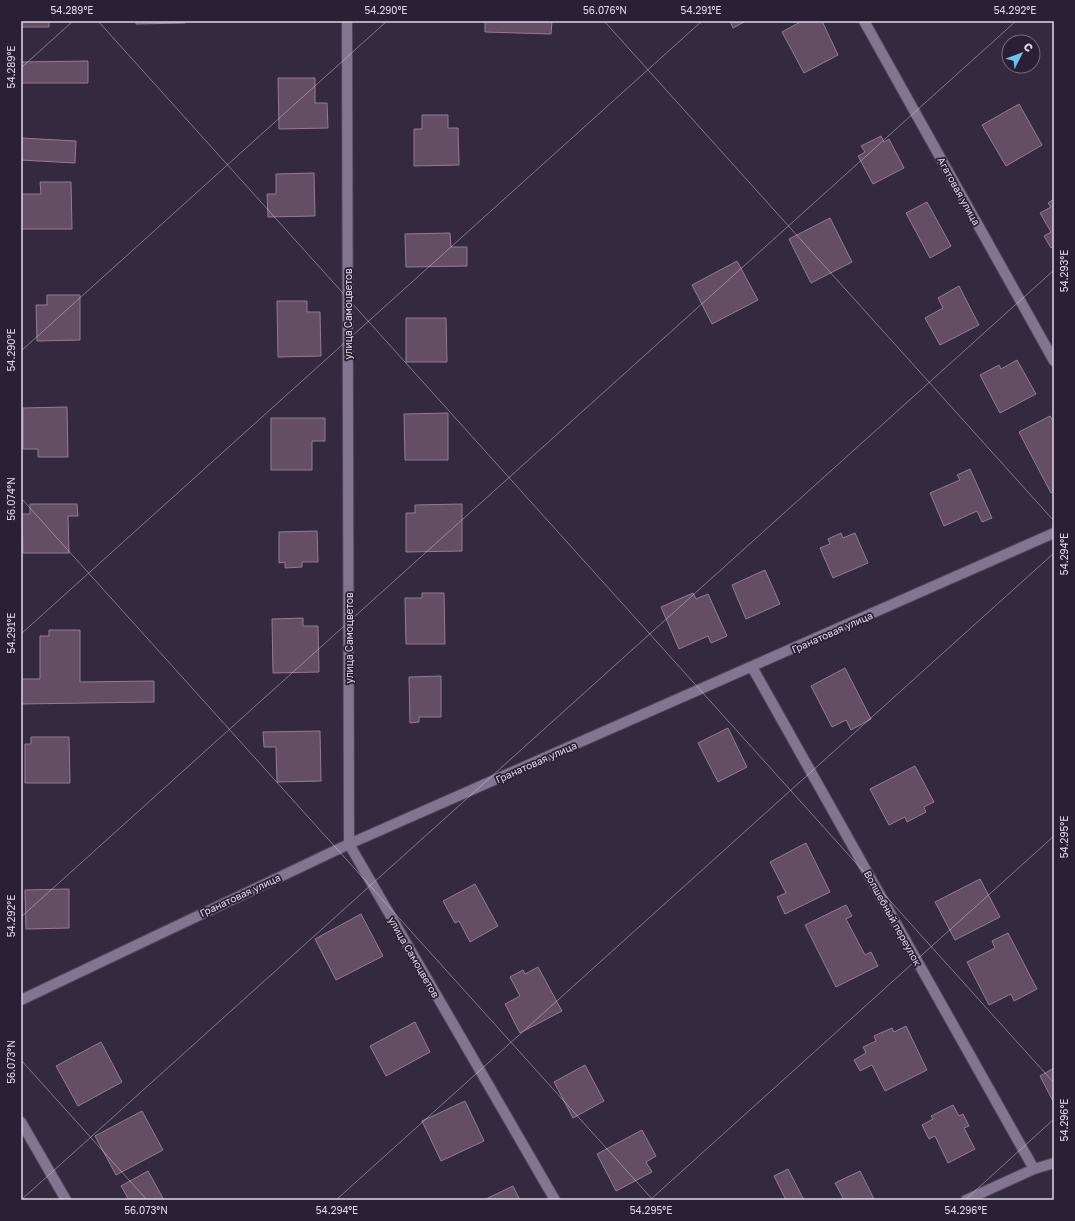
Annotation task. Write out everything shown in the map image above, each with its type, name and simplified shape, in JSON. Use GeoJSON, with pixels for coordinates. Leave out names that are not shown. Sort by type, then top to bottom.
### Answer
{"type":"FeatureCollection","features":[{"type":"Feature","properties":{"kind":"street","name":"улица Самоцветов"},"geometry":{"type":"LineString","coordinates":[[347,21],[349,844],[555,1200]]}},
{"type":"Feature","properties":{"kind":"street","name":"Агатовая улица"},"geometry":{"type":"LineString","coordinates":[[864,21],[1054,361]]}},
{"type":"Feature","properties":{"kind":"street","name":"Гранатовая улица"},"geometry":{"type":"LineString","coordinates":[[21,1000],[349,844],[1054,533]]}},
{"type":"Feature","properties":{"kind":"street","name":"Волшебный переулок"},"geometry":{"type":"LineString","coordinates":[[752,667],[1034,1169]]}},
{"type":"Feature","properties":{"kind":"street"},"geometry":{"type":"LineString","coordinates":[[21,1122],[66,1200]]}},
{"type":"Feature","properties":{"kind":"street"},"geometry":{"type":"LineString","coordinates":[[966,1200],[1034,1169],[1054,1164]]}},
{"type":"Feature","properties":{"kind":"building"},"geometry":{"type":"Polygon","coordinates":[[[21,21],[49,21],[49,27],[21,27],[21,21]]]}},
{"type":"Feature","properties":{"kind":"building"},"geometry":{"type":"Polygon","coordinates":[[[136,21],[185,21],[185,23],[136,24],[136,21]]]}},
{"type":"Feature","properties":{"kind":"building"},"geometry":{"type":"Polygon","coordinates":[[[485,21],[552,21],[551,34],[485,32],[485,21]]]}},
{"type":"Feature","properties":{"kind":"building"},"geometry":{"type":"Polygon","coordinates":[[[730,21],[746,21],[733,28],[730,21]]]}},
{"type":"Feature","properties":{"kind":"building"},"geometry":{"type":"Polygon","coordinates":[[[802,21],[822,21],[838,55],[804,73],[782,32],[802,21]]]}},
{"type":"Feature","properties":{"kind":"building"},"geometry":{"type":"Polygon","coordinates":[[[88,61],[88,83],[21,83],[21,62],[88,61]]]}},
{"type":"Feature","properties":{"kind":"building"},"geometry":{"type":"Polygon","coordinates":[[[278,78],[315,78],[315,103],[327,103],[328,128],[279,129],[278,78]]]}},
{"type":"Feature","properties":{"kind":"building"},"geometry":{"type":"Polygon","coordinates":[[[1019,104],[1042,145],[1006,166],[982,125],[1019,104]]]}},
{"type":"Feature","properties":{"kind":"building"},"geometry":{"type":"Polygon","coordinates":[[[422,115],[448,115],[448,128],[458,128],[459,165],[414,166],[414,129],[422,129],[422,115]]]}},
{"type":"Feature","properties":{"kind":"building"},"geometry":{"type":"Polygon","coordinates":[[[881,136],[884,142],[889,139],[904,168],[873,184],[858,156],[865,152],[861,146],[881,136]]]}},
{"type":"Feature","properties":{"kind":"building"},"geometry":{"type":"Polygon","coordinates":[[[21,138],[76,141],[75,163],[21,160],[21,138]]]}},
{"type":"Feature","properties":{"kind":"building"},"geometry":{"type":"Polygon","coordinates":[[[314,173],[315,216],[268,217],[267,194],[276,194],[276,174],[314,173]]]}},
{"type":"Feature","properties":{"kind":"building"},"geometry":{"type":"Polygon","coordinates":[[[40,182],[71,182],[72,229],[21,229],[21,194],[41,194],[40,182]]]}},
{"type":"Feature","properties":{"kind":"building"},"geometry":{"type":"Polygon","coordinates":[[[1054,199],[1054,246],[1051,248],[1044,236],[1051,232],[1040,213],[1051,207],[1048,203],[1054,199]]]}},
{"type":"Feature","properties":{"kind":"building"},"geometry":{"type":"Polygon","coordinates":[[[927,202],[951,246],[930,258],[906,213],[927,202]]]}},
{"type":"Feature","properties":{"kind":"building"},"geometry":{"type":"Polygon","coordinates":[[[830,218],[852,262],[811,283],[789,239],[830,218]]]}},
{"type":"Feature","properties":{"kind":"building"},"geometry":{"type":"Polygon","coordinates":[[[450,233],[451,247],[467,247],[467,266],[406,267],[405,234],[450,233]]]}},
{"type":"Feature","properties":{"kind":"building"},"geometry":{"type":"Polygon","coordinates":[[[737,261],[758,300],[712,324],[692,285],[737,261]]]}},
{"type":"Feature","properties":{"kind":"building"},"geometry":{"type":"Polygon","coordinates":[[[959,286],[979,325],[940,345],[925,318],[943,308],[938,298],[959,286]]]}},
{"type":"Feature","properties":{"kind":"building"},"geometry":{"type":"Polygon","coordinates":[[[47,295],[80,295],[80,340],[37,341],[36,305],[47,305],[47,295]]]}},
{"type":"Feature","properties":{"kind":"building"},"geometry":{"type":"Polygon","coordinates":[[[277,301],[307,301],[307,312],[320,312],[321,356],[278,357],[277,301]]]}},
{"type":"Feature","properties":{"kind":"building"},"geometry":{"type":"Polygon","coordinates":[[[406,318],[446,318],[447,362],[406,362],[406,318]]]}},
{"type":"Feature","properties":{"kind":"building"},"geometry":{"type":"Polygon","coordinates":[[[1017,360],[1036,394],[1000,413],[980,375],[999,365],[1001,369],[1017,360]]]}},
{"type":"Feature","properties":{"kind":"building"},"geometry":{"type":"Polygon","coordinates":[[[67,407],[68,457],[38,457],[38,449],[23,449],[23,408],[67,407]]]}},
{"type":"Feature","properties":{"kind":"building"},"geometry":{"type":"Polygon","coordinates":[[[448,413],[448,460],[405,460],[404,414],[448,413]]]}},
{"type":"Feature","properties":{"kind":"building"},"geometry":{"type":"Polygon","coordinates":[[[1050,416],[1054,423],[1054,491],[1051,493],[1019,432],[1050,416]]]}},
{"type":"Feature","properties":{"kind":"building"},"geometry":{"type":"Polygon","coordinates":[[[271,418],[325,418],[325,441],[312,441],[312,470],[271,470],[271,418]]]}},
{"type":"Feature","properties":{"kind":"building"},"geometry":{"type":"Polygon","coordinates":[[[970,469],[992,518],[982,522],[977,511],[944,526],[930,493],[960,480],[957,475],[970,469]]]}},
{"type":"Feature","properties":{"kind":"building"},"geometry":{"type":"Polygon","coordinates":[[[30,504],[77,504],[78,516],[68,516],[69,553],[23,553],[22,514],[30,514],[30,504]]]}},
{"type":"Feature","properties":{"kind":"building"},"geometry":{"type":"Polygon","coordinates":[[[462,504],[462,551],[406,552],[406,513],[415,513],[415,505],[462,504]]]}},
{"type":"Feature","properties":{"kind":"building"},"geometry":{"type":"Polygon","coordinates":[[[317,531],[318,562],[302,562],[302,567],[285,568],[285,562],[279,563],[279,532],[317,531]]]}},
{"type":"Feature","properties":{"kind":"building"},"geometry":{"type":"Polygon","coordinates":[[[841,533],[843,538],[855,533],[868,563],[833,578],[820,548],[830,544],[828,539],[841,533]]]}},
{"type":"Feature","properties":{"kind":"building"},"geometry":{"type":"Polygon","coordinates":[[[765,570],[780,604],[746,619],[732,585],[765,570]]]}},
{"type":"Feature","properties":{"kind":"building"},"geometry":{"type":"Polygon","coordinates":[[[422,593],[444,593],[445,644],[406,644],[405,598],[422,598],[422,593]]]}},
{"type":"Feature","properties":{"kind":"building"},"geometry":{"type":"Polygon","coordinates":[[[693,593],[696,599],[708,594],[727,636],[711,643],[708,636],[679,649],[661,607],[693,593]]]}},
{"type":"Feature","properties":{"kind":"building"},"geometry":{"type":"Polygon","coordinates":[[[303,618],[303,626],[318,626],[319,672],[273,673],[272,619],[303,618]]]}},
{"type":"Feature","properties":{"kind":"building"},"geometry":{"type":"Polygon","coordinates":[[[49,630],[80,630],[80,682],[154,681],[154,702],[21,704],[21,679],[40,679],[40,636],[49,636],[49,630]]]}},
{"type":"Feature","properties":{"kind":"building"},"geometry":{"type":"Polygon","coordinates":[[[845,668],[871,719],[851,730],[846,720],[832,727],[811,686],[845,668]]]}},
{"type":"Feature","properties":{"kind":"building"},"geometry":{"type":"Polygon","coordinates":[[[441,676],[441,717],[419,717],[419,722],[410,723],[409,677],[441,676]]]}},
{"type":"Feature","properties":{"kind":"building"},"geometry":{"type":"Polygon","coordinates":[[[728,728],[747,767],[718,782],[698,743],[728,728]]]}},
{"type":"Feature","properties":{"kind":"building"},"geometry":{"type":"Polygon","coordinates":[[[320,731],[321,781],[277,782],[276,747],[264,747],[263,732],[320,731]]]}},
{"type":"Feature","properties":{"kind":"building"},"geometry":{"type":"Polygon","coordinates":[[[31,737],[69,737],[70,783],[25,783],[25,744],[31,744],[31,737]]]}},
{"type":"Feature","properties":{"kind":"building"},"geometry":{"type":"Polygon","coordinates":[[[915,766],[934,802],[924,807],[926,812],[907,822],[905,817],[889,825],[870,789],[915,766]]]}},
{"type":"Feature","properties":{"kind":"building"},"geometry":{"type":"Polygon","coordinates":[[[806,843],[830,892],[785,914],[777,897],[786,893],[770,862],[806,843]]]}},
{"type":"Feature","properties":{"kind":"building"},"geometry":{"type":"Polygon","coordinates":[[[980,879],[1000,917],[955,940],[935,902],[980,879]]]}},
{"type":"Feature","properties":{"kind":"building"},"geometry":{"type":"Polygon","coordinates":[[[475,884],[498,926],[470,942],[459,921],[455,923],[443,901],[475,884]]]}},
{"type":"Feature","properties":{"kind":"building"},"geometry":{"type":"Polygon","coordinates":[[[69,889],[69,928],[26,929],[25,890],[69,889]]]}},
{"type":"Feature","properties":{"kind":"building"},"geometry":{"type":"Polygon","coordinates":[[[846,905],[852,916],[846,919],[865,955],[871,952],[878,966],[836,987],[805,925],[846,905]]]}},
{"type":"Feature","properties":{"kind":"building"},"geometry":{"type":"Polygon","coordinates":[[[361,914],[383,956],[336,980],[315,939],[361,914]]]}},
{"type":"Feature","properties":{"kind":"building"},"geometry":{"type":"Polygon","coordinates":[[[1008,933],[1037,989],[1014,1001],[1011,994],[989,1005],[967,962],[995,948],[992,941],[1008,933]]]}},
{"type":"Feature","properties":{"kind":"building"},"geometry":{"type":"Polygon","coordinates":[[[538,967],[562,1011],[520,1033],[505,1004],[520,996],[510,977],[523,970],[525,974],[538,967]]]}},
{"type":"Feature","properties":{"kind":"building"},"geometry":{"type":"Polygon","coordinates":[[[415,1022],[430,1052],[386,1076],[370,1046],[415,1022]]]}},
{"type":"Feature","properties":{"kind":"building"},"geometry":{"type":"Polygon","coordinates":[[[906,1026],[927,1070],[885,1091],[872,1065],[860,1071],[854,1060],[866,1053],[863,1047],[876,1041],[874,1036],[892,1028],[894,1032],[906,1026]]]}},
{"type":"Feature","properties":{"kind":"building"},"geometry":{"type":"Polygon","coordinates":[[[101,1042],[122,1082],[78,1106],[56,1066],[101,1042]]]}},
{"type":"Feature","properties":{"kind":"building"},"geometry":{"type":"Polygon","coordinates":[[[585,1065],[604,1101],[573,1118],[554,1082],[585,1065]]]}},
{"type":"Feature","properties":{"kind":"building"},"geometry":{"type":"Polygon","coordinates":[[[1054,1068],[1054,1103],[1040,1076],[1054,1068]]]}},
{"type":"Feature","properties":{"kind":"building"},"geometry":{"type":"Polygon","coordinates":[[[465,1101],[484,1141],[441,1161],[422,1121],[465,1101]]]}},
{"type":"Feature","properties":{"kind":"building"},"geometry":{"type":"Polygon","coordinates":[[[953,1105],[959,1116],[963,1114],[969,1126],[964,1128],[975,1149],[948,1163],[935,1136],[929,1139],[922,1125],[933,1119],[931,1116],[953,1105]]]}},
{"type":"Feature","properties":{"kind":"building"},"geometry":{"type":"Polygon","coordinates":[[[142,1111],[163,1150],[116,1175],[95,1136],[142,1111]]]}},
{"type":"Feature","properties":{"kind":"building"},"geometry":{"type":"Polygon","coordinates":[[[642,1130],[656,1156],[646,1162],[652,1172],[616,1191],[597,1154],[642,1130]]]}},
{"type":"Feature","properties":{"kind":"building"},"geometry":{"type":"Polygon","coordinates":[[[788,1169],[804,1200],[786,1200],[774,1176],[788,1169]]]}},
{"type":"Feature","properties":{"kind":"building"},"geometry":{"type":"Polygon","coordinates":[[[148,1171],[164,1200],[129,1200],[121,1186],[148,1171]]]}},
{"type":"Feature","properties":{"kind":"building"},"geometry":{"type":"Polygon","coordinates":[[[860,1171],[874,1199],[844,1200],[835,1183],[860,1171]]]}},
{"type":"Feature","properties":{"kind":"building"},"geometry":{"type":"Polygon","coordinates":[[[513,1186],[520,1200],[484,1200],[513,1186]]]}}]}
